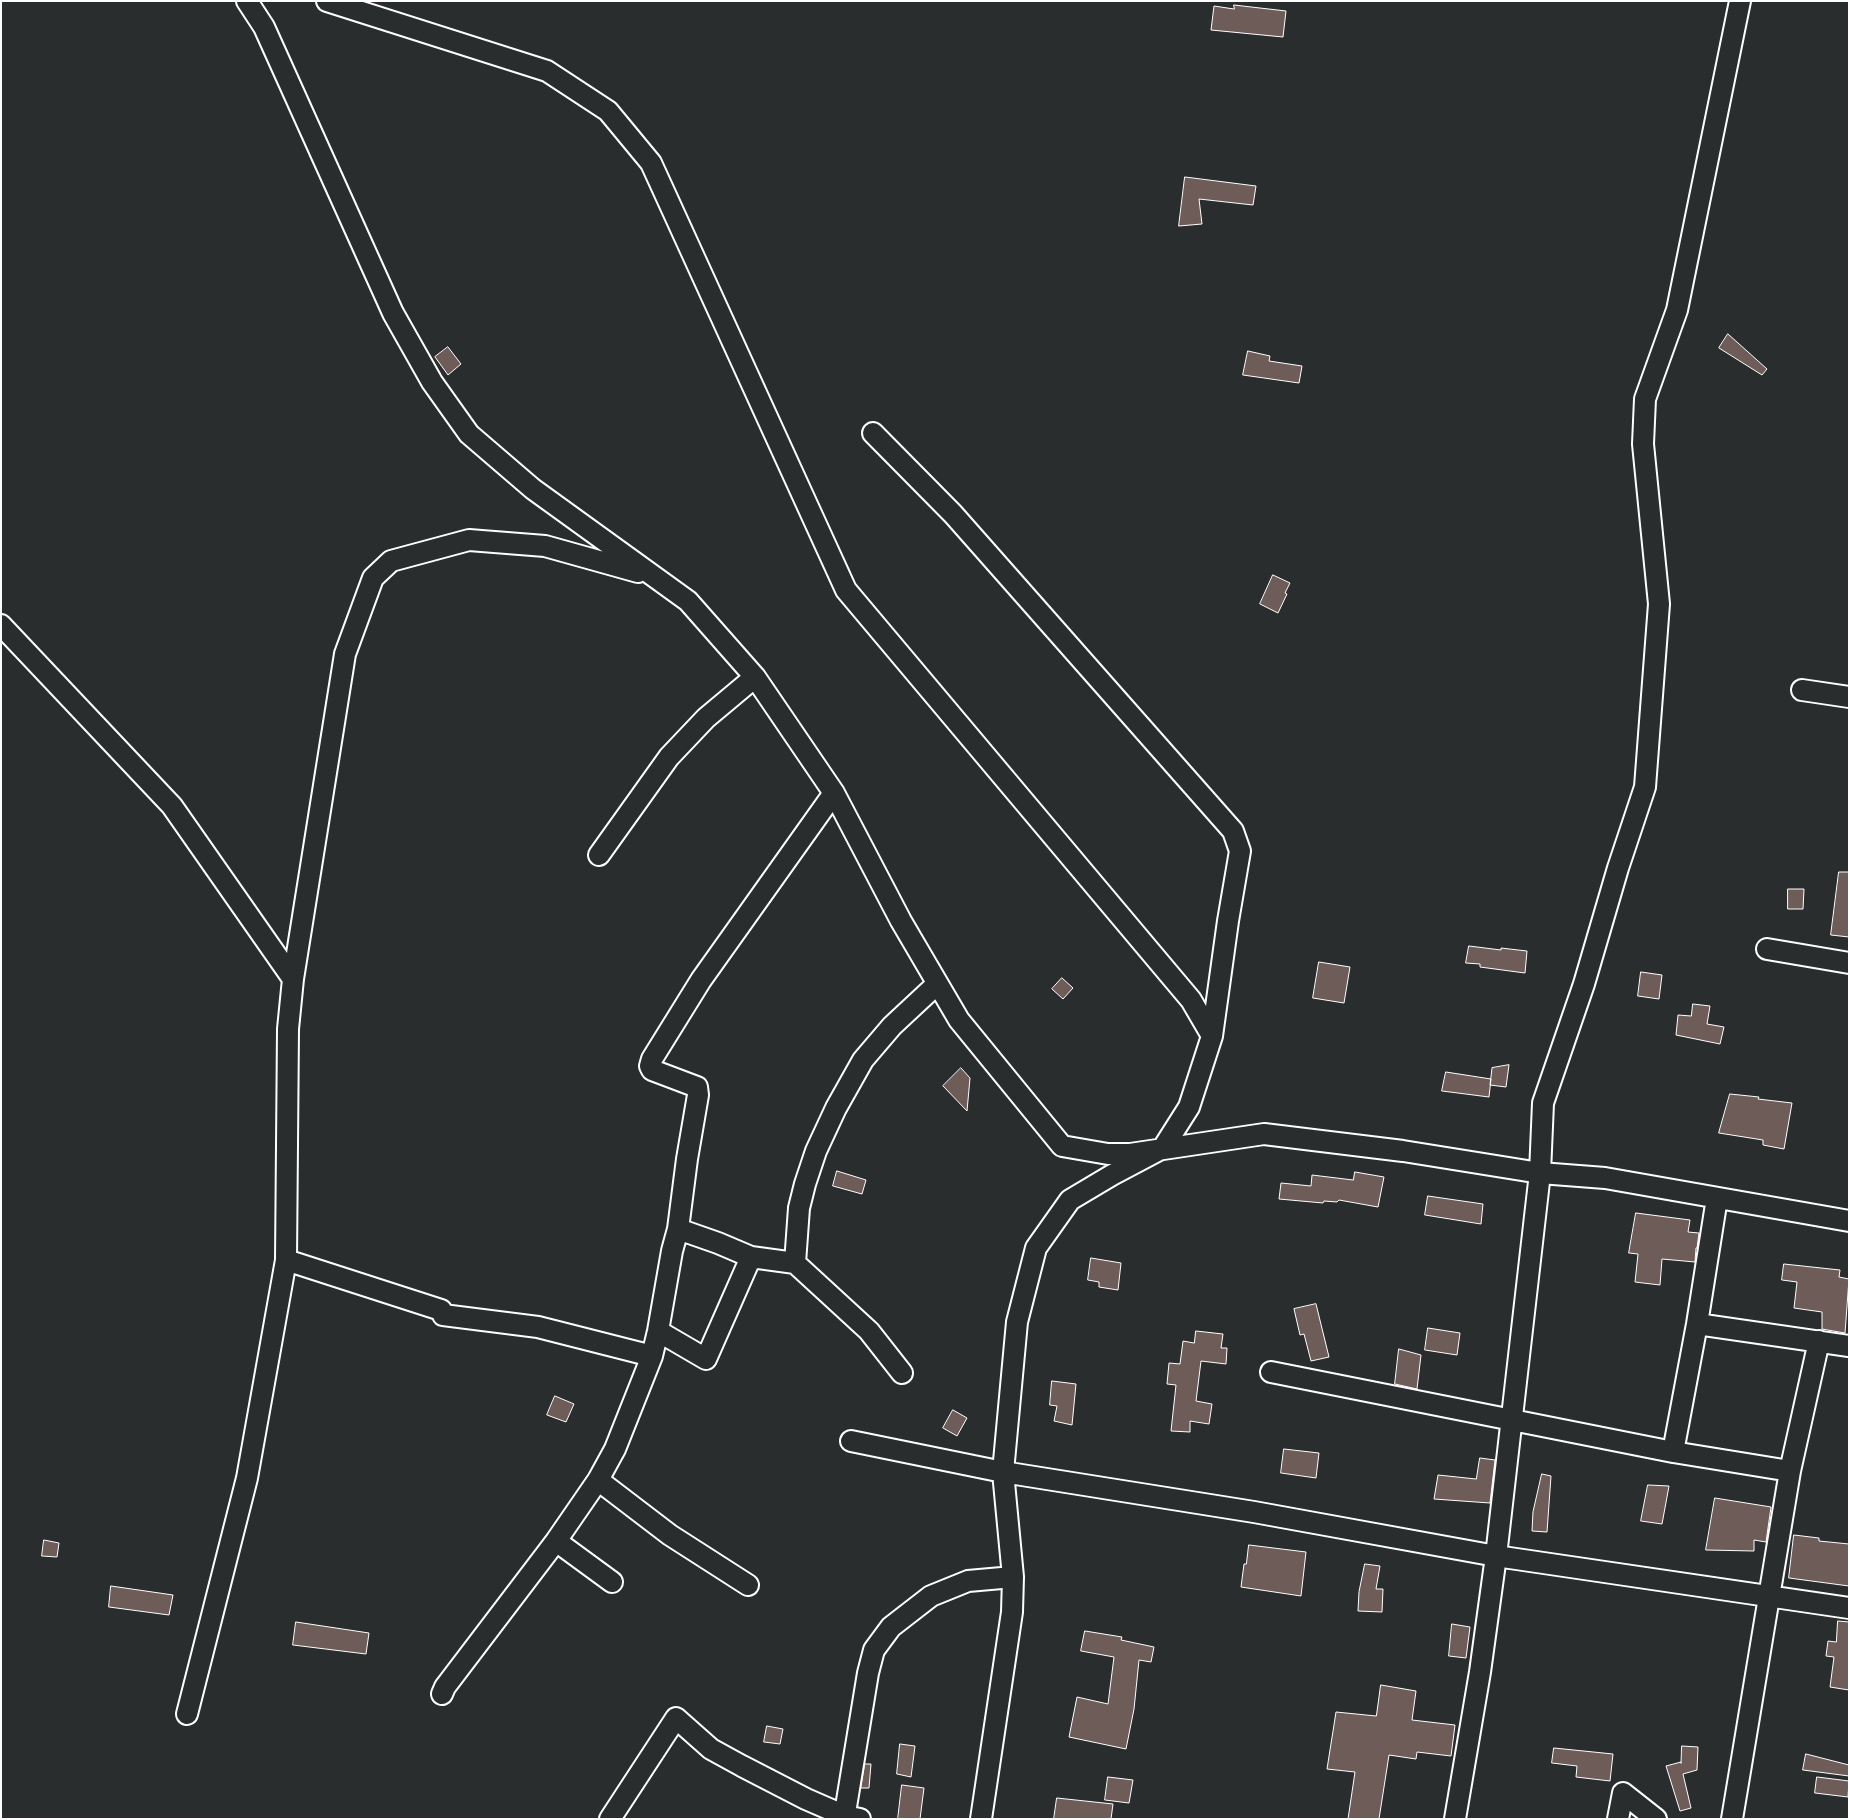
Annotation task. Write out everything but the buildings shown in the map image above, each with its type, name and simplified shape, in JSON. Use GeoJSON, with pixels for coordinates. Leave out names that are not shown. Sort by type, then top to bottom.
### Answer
{"type":"FeatureCollection","features":[{"type":"Feature","properties":{"kind":"street"},"geometry":{"type":"LineString","coordinates":[[247,1],[264,27],[393,313],[432,382],[469,434],[533,490],[688,600],[755,677],[834,793],[936,984],[958,1020],[1062,1146],[1108,1154],[1130,1154],[1264,1134],[1403,1151],[1540,1173],[1605,1178],[1849,1220]]}},
{"type":"Feature","properties":{"kind":"street"},"geometry":{"type":"LineString","coordinates":[[326,1],[547,72],[608,111],[651,163],[846,590],[1192,1000],[1212,1036]]}},
{"type":"Feature","properties":{"kind":"street"},"geometry":{"type":"LineString","coordinates":[[1455,1819],[1480,1672],[1496,1556],[1540,1173],[1543,1103],[1584,984],[1618,868],[1645,787],[1659,604],[1643,444],[1645,399],[1677,310],[1740,1]]}},
{"type":"Feature","properties":{"kind":"street"},"geometry":{"type":"LineString","coordinates":[[874,433],[953,514],[1233,831],[1240,850],[1212,1036],[1189,1107],[1163,1148],[1070,1200],[1036,1248],[1017,1322],[1003,1472],[1013,1577],[1012,1612],[981,1819]]}},
{"type":"Feature","properties":{"kind":"street"},"geometry":{"type":"LineString","coordinates":[[187,1714],[247,1478],[286,1260],[288,1029],[294,979],[345,654],[373,578],[391,561],[469,540],[545,546],[634,570],[688,600]]}},
{"type":"Feature","properties":{"kind":"street"},"geometry":{"type":"LineString","coordinates":[[1,625],[172,806],[294,979]]}},
{"type":"Feature","properties":{"kind":"street"},"geometry":{"type":"LineString","coordinates":[[599,855],[669,757],[706,718],[755,677]]}},
{"type":"Feature","properties":{"kind":"street"},"geometry":{"type":"LineString","coordinates":[[1802,690],[1849,697]]}},
{"type":"Feature","properties":{"kind":"street"},"geometry":{"type":"LineString","coordinates":[[442,1694],[451,1679],[556,1542],[598,1480],[616,1449],[652,1356],[678,1229],[686,1158],[698,1095],[697,1087],[652,1070],[650,1066],[652,1059],[701,980],[834,793]]}},
{"type":"Feature","properties":{"kind":"street"},"geometry":{"type":"LineString","coordinates":[[1767,949],[1849,963]]}},
{"type":"Feature","properties":{"kind":"street"},"geometry":{"type":"LineString","coordinates":[[795,1263],[799,1208],[805,1184],[816,1152],[836,1108],[863,1060],[892,1026],[936,984]]}},
{"type":"Feature","properties":{"kind":"street"},"geometry":{"type":"LineString","coordinates":[[1673,1452],[1698,1324],[1717,1198]]}},
{"type":"Feature","properties":{"kind":"street"},"geometry":{"type":"LineString","coordinates":[[678,1229],[718,1242],[751,1257],[795,1263],[869,1331],[902,1373]]}},
{"type":"Feature","properties":{"kind":"street"},"geometry":{"type":"LineString","coordinates":[[658,1330],[706,1359],[751,1257]]}},
{"type":"Feature","properties":{"kind":"street"},"geometry":{"type":"LineString","coordinates":[[286,1260],[441,1310],[443,1315],[538,1328],[652,1356]]}},
{"type":"Feature","properties":{"kind":"street"},"geometry":{"type":"LineString","coordinates":[[1698,1324],[1849,1346]]}},
{"type":"Feature","properties":{"kind":"street"},"geometry":{"type":"LineString","coordinates":[[1732,1819],[1790,1471],[1819,1342]]}},
{"type":"Feature","properties":{"kind":"street"},"geometry":{"type":"LineString","coordinates":[[1271,1372],[1673,1452],[1790,1471]]}},
{"type":"Feature","properties":{"kind":"street"},"geometry":{"type":"LineString","coordinates":[[851,1441],[1003,1472],[1254,1512],[1496,1556],[1770,1598],[1849,1608]]}},
{"type":"Feature","properties":{"kind":"street"},"geometry":{"type":"LineString","coordinates":[[598,1480],[670,1534],[748,1585]]}},
{"type":"Feature","properties":{"kind":"street"},"geometry":{"type":"LineString","coordinates":[[556,1542],[612,1582]]}},
{"type":"Feature","properties":{"kind":"street"},"geometry":{"type":"LineString","coordinates":[[610,1819],[676,1718],[711,1749],[806,1799],[850,1818],[868,1673],[874,1650],[891,1627],[931,1596],[968,1581],[1013,1577]]}},
{"type":"Feature","properties":{"kind":"street"},"geometry":{"type":"LineString","coordinates":[[1618,1819],[1623,1793],[1656,1819]]}}]}
